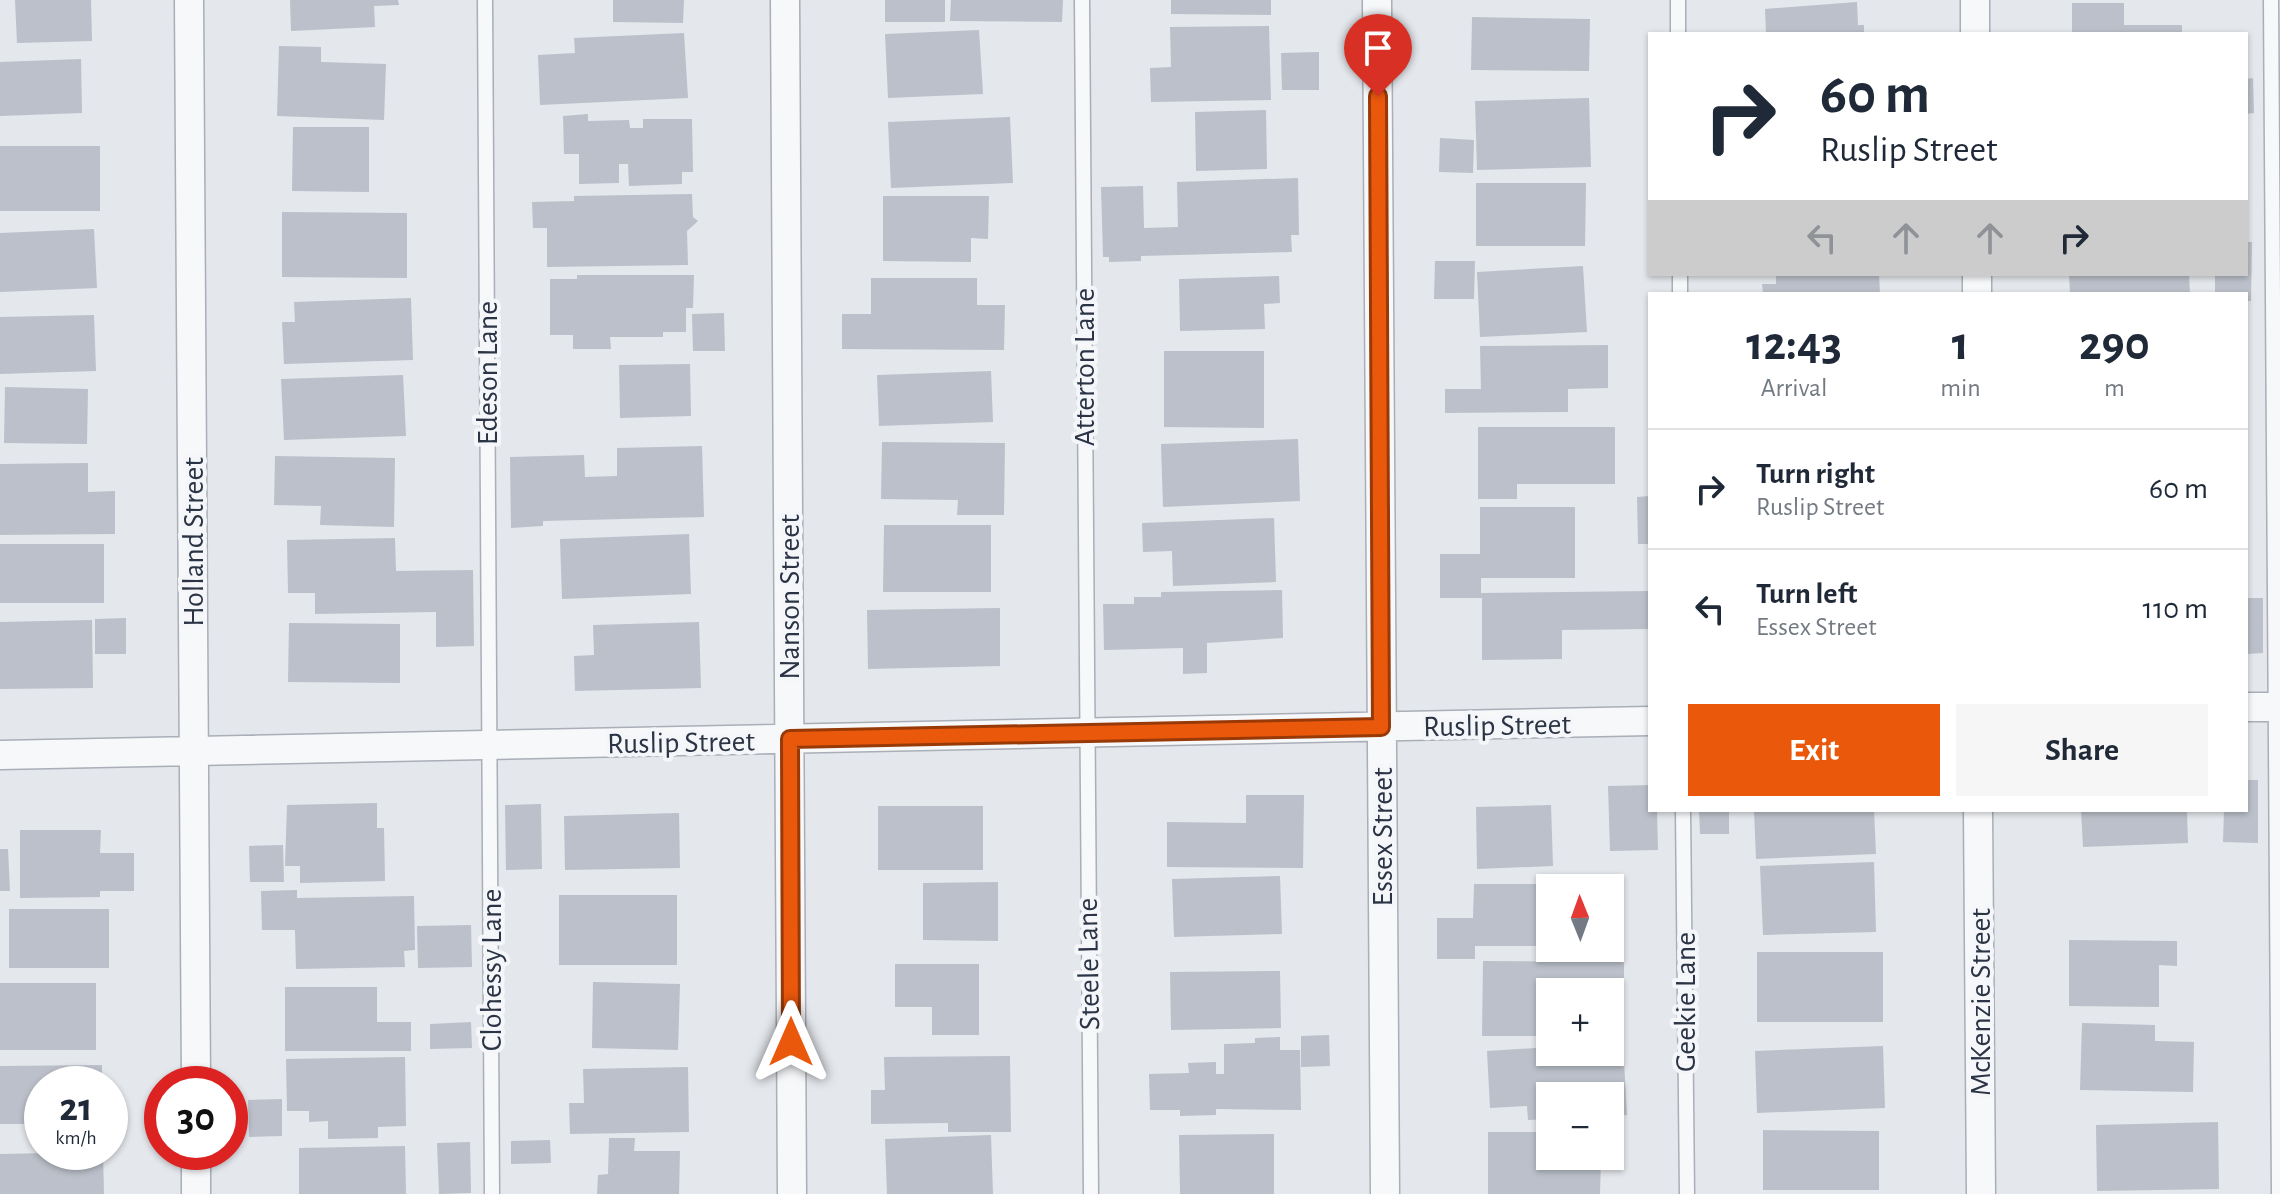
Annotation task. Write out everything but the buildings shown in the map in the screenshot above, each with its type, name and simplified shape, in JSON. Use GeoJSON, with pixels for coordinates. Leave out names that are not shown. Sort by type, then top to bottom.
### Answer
{"type":"FeatureCollection","features":[{"type":"Feature","properties":{"kind":"street","name":"Holland Street"},"geometry":{"type":"LineString","coordinates":[[189,0],[196,1066]]}},
{"type":"Feature","properties":{"kind":"street","name":"Nanson Street"},"geometry":{"type":"LineString","coordinates":[[785,0],[792,1194]]}},
{"type":"Feature","properties":{"kind":"street","name":"Essex Street"},"geometry":{"type":"LineString","coordinates":[[1377,0],[1385,1194]]}},
{"type":"Feature","properties":{"kind":"street"},"geometry":{"type":"LineString","coordinates":[[1975,0],[1975,32]]}},
{"type":"Feature","properties":{"kind":"street"},"geometry":{"type":"LineString","coordinates":[[2248,707],[2278,707]]}},
{"type":"Feature","properties":{"kind":"street","name":"Ruslip Street"},"geometry":{"type":"LineString","coordinates":[[0,755],[1648,721]]}},
{"type":"Feature","properties":{"kind":"street","name":"McKenzie Street"},"geometry":{"type":"LineString","coordinates":[[1978,812],[1981,1194]]}},
{"type":"Feature","properties":{"kind":"street"},"geometry":{"type":"LineString","coordinates":[[196,1170],[196,1194]]}},
{"type":"Feature","properties":{"kind":"lane","name":"Edeson Lane"},"geometry":{"type":"LineString","coordinates":[[485,0],[490,746]]}},
{"type":"Feature","properties":{"kind":"lane","name":"Atterton Lane"},"geometry":{"type":"LineString","coordinates":[[1082,0],[1086,733]]}},
{"type":"Feature","properties":{"kind":"lane"},"geometry":{"type":"LineString","coordinates":[[1678,0],[1678,32]]}},
{"type":"Feature","properties":{"kind":"lane"},"geometry":{"type":"LineString","coordinates":[[2271,0],[2279,1194]]}},
{"type":"Feature","properties":{"kind":"lane","name":"Steele Lane"},"geometry":{"type":"LineString","coordinates":[[1086,733],[1091,1194]]}},
{"type":"Feature","properties":{"kind":"lane","name":"Clohessy Lane"},"geometry":{"type":"LineString","coordinates":[[490,746],[492,1194]]}},
{"type":"Feature","properties":{"kind":"lane","name":"Geekie Lane"},"geometry":{"type":"LineString","coordinates":[[1683,812],[1687,1194]]}},
{"type":"Feature","properties":{"kind":"route"},"geometry":{"type":"LineString","coordinates":[[791,1042],[790,739],[1381,727],[1378,96]]}}]}
